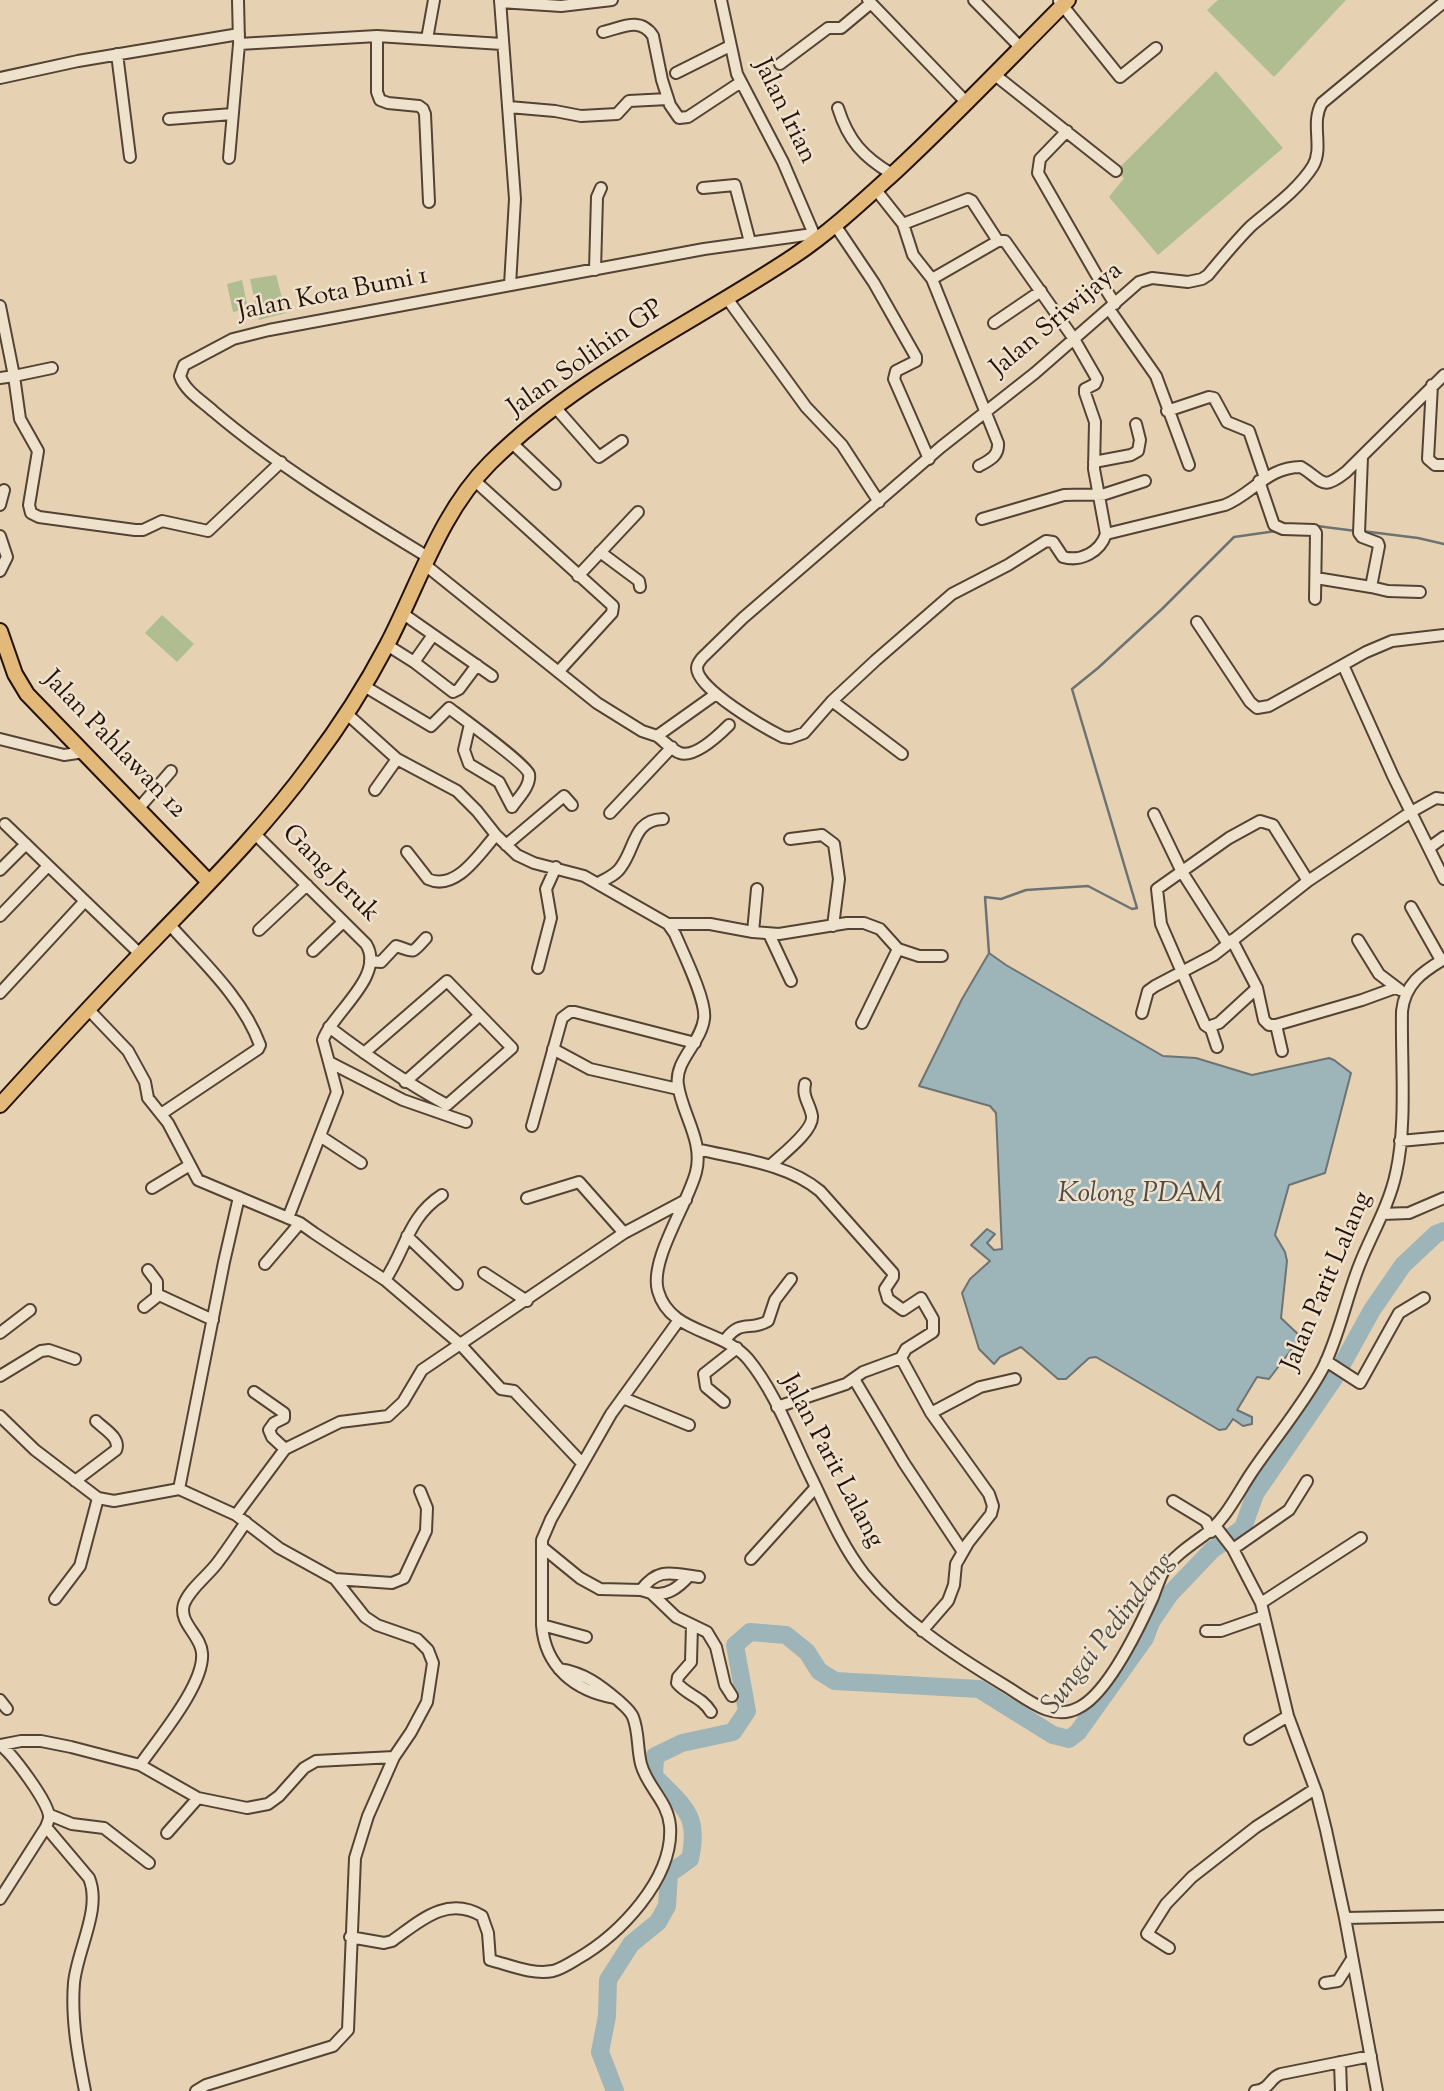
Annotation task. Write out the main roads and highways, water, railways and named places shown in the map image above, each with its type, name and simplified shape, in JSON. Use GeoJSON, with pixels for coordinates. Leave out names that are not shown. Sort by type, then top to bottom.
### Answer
{"type":"FeatureCollection","features":[{"type":"Feature","properties":{"kind":"main road","name":"Jalan Solihin GP"},"geometry":{"type":"LineString","coordinates":[[0,1105],[209,883],[312,764],[364,686],[387,645],[426,561],[474,480],[555,407],[617,363],[794,256],[815,237],[835,225],[876,190],[967,103],[1063,1]]}},
{"type":"Feature","properties":{"kind":"main road","name":"Jalan Pahlawan 12"},"geometry":{"type":"LineString","coordinates":[[0,631],[19,683],[209,883]]}},
{"type":"Feature","properties":{"kind":"water","name":"Kolong PDAM"},"geometry":{"type":"Polygon","coordinates":[[[989,953],[1163,1056],[1196,1058],[1252,1075],[1329,1058],[1351,1073],[1325,1173],[1289,1185],[1275,1235],[1287,1261],[1281,1318],[1301,1337],[1269,1379],[1257,1377],[1237,1410],[1252,1417],[1252,1424],[1243,1426],[1233,1419],[1226,1429],[1219,1430],[1096,1357],[1089,1358],[1066,1379],[1058,1379],[1021,1347],[1000,1357],[994,1364],[979,1349],[962,1293],[970,1279],[990,1261],[971,1245],[987,1229],[995,1234],[987,1243],[994,1250],[1002,1249],[996,1113],[990,1106],[919,1086],[962,999],[989,953]]]}},
{"type":"Feature","properties":{"kind":"waterway"},"geometry":{"type":"LineString","coordinates":[[1317,526],[1356,531]]}},
{"type":"Feature","properties":{"kind":"waterway"},"geometry":{"type":"LineString","coordinates":[[989,953],[985,897],[1001,899],[1026,890],[1088,886],[1132,909],[1137,908],[1072,689],[1162,609],[1234,537],[1276,531]]}},
{"type":"Feature","properties":{"kind":"waterway"},"geometry":{"type":"LineString","coordinates":[[1362,531],[1444,544]]}},
{"type":"Feature","properties":{"kind":"waterway","name":"Sungai Pedindang"},"geometry":{"type":"LineString","coordinates":[[615,2091],[600,2052],[607,2016],[608,1980],[631,1944],[658,1922],[667,1906],[669,1874],[690,1859],[693,1843],[693,1831],[687,1812],[654,1776],[655,1756],[682,1743],[733,1732],[747,1711],[735,1645],[750,1632],[786,1635],[807,1652],[819,1671],[835,1681],[979,1689],[1053,1735],[1069,1739],[1078,1732],[1145,1638],[1151,1622],[1170,1594],[1212,1550],[1243,1528],[1255,1494],[1335,1377],[1372,1310],[1403,1265],[1436,1234],[1444,1231]]}}]}
